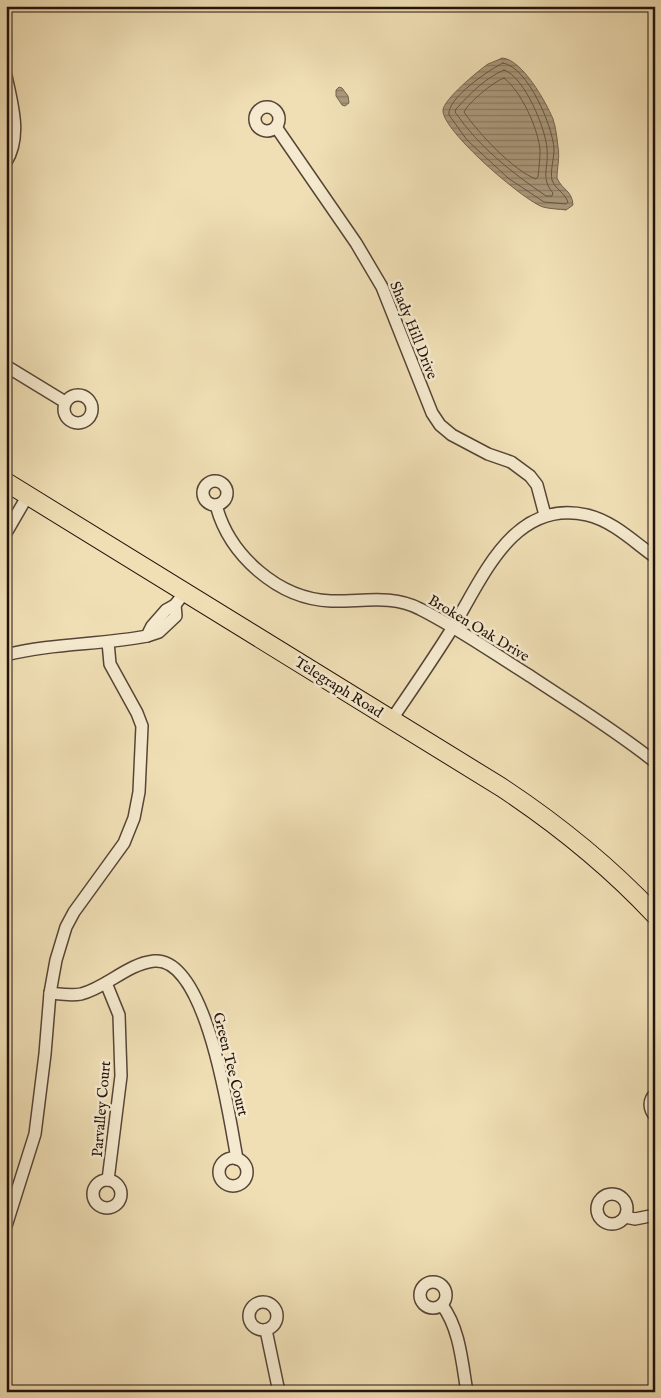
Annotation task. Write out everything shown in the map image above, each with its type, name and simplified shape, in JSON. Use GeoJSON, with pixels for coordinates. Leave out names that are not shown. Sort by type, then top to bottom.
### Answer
{"type":"FeatureCollection","features":[{"type":"Feature","properties":{"kind":"main road","name":"Telegraph Road"},"geometry":{"type":"LineString","coordinates":[[6,482],[180,598],[392,719],[501,787],[552,822],[601,863],[655,915]]}},
{"type":"Feature","properties":{"kind":"street"},"geometry":{"type":"LineString","coordinates":[[6,76],[16,124],[13,142],[6,162]]}},
{"type":"Feature","properties":{"kind":"street","name":"Shady Hill Drive"},"geometry":{"type":"LineString","coordinates":[[276,127],[356,243],[382,287],[432,413],[440,425],[452,435],[488,454],[512,462],[530,476],[537,485],[545,515]]}},
{"type":"Feature","properties":{"kind":"street"},"geometry":{"type":"LineString","coordinates":[[6,366],[65,402]]}},
{"type":"Feature","properties":{"kind":"street"},"geometry":{"type":"LineString","coordinates":[[6,533],[28,495]]}},
{"type":"Feature","properties":{"kind":"street","name":"Broken Oak Drive"},"geometry":{"type":"LineString","coordinates":[[216,505],[220,521],[231,540],[247,560],[260,573],[288,590],[304,596],[328,601],[351,602],[378,599],[400,601],[416,607],[453,627],[611,728],[655,762]]}},
{"type":"Feature","properties":{"kind":"street"},"geometry":{"type":"LineString","coordinates":[[392,719],[453,627],[488,566],[502,547],[519,531],[545,515],[571,513],[588,515],[613,526],[655,557]]}},
{"type":"Feature","properties":{"kind":"street"},"geometry":{"type":"LineString","coordinates":[[6,655],[22,651],[147,636],[152,626],[180,598]]}},
{"type":"Feature","properties":{"kind":"street"},"geometry":{"type":"LineString","coordinates":[[6,1226],[35,1134],[42,1087],[50,993],[56,960],[66,927],[74,912],[124,843],[134,818],[139,792],[142,726],[137,713],[110,664],[108,642]]}},
{"type":"Feature","properties":{"kind":"street","name":"Green Tee Court"},"geometry":{"type":"LineString","coordinates":[[50,993],[80,994],[106,983],[133,968],[154,961],[171,966],[187,983],[201,1007],[213,1044],[237,1159]]}},
{"type":"Feature","properties":{"kind":"street","name":"Parvalley Court"},"geometry":{"type":"LineString","coordinates":[[106,983],[119,1015],[122,1076],[108,1180]]}},
{"type":"Feature","properties":{"kind":"street"},"geometry":{"type":"LineString","coordinates":[[655,1094],[650,1100],[650,1106],[655,1116]]}},
{"type":"Feature","properties":{"kind":"street"},"geometry":{"type":"LineString","coordinates":[[625,1217],[635,1219],[655,1215]]}},
{"type":"Feature","properties":{"kind":"street"},"geometry":{"type":"LineString","coordinates":[[442,1305],[448,1312],[456,1333],[467,1392]]}},
{"type":"Feature","properties":{"kind":"street"},"geometry":{"type":"LineString","coordinates":[[266,1330],[279,1392]]}},
{"type":"Feature","properties":{"kind":"water"},"geometry":{"type":"Polygon","coordinates":[[[502,58],[510,60],[525,73],[539,92],[553,119],[559,151],[557,178],[571,196],[573,205],[566,210],[543,207],[519,192],[485,164],[455,133],[446,120],[443,110],[455,92],[488,64],[502,58]]]}},
{"type":"Feature","properties":{"kind":"water"},"geometry":{"type":"Polygon","coordinates":[[[339,87],[348,96],[349,103],[345,106],[342,105],[336,96],[336,90],[339,87]]]}}]}
